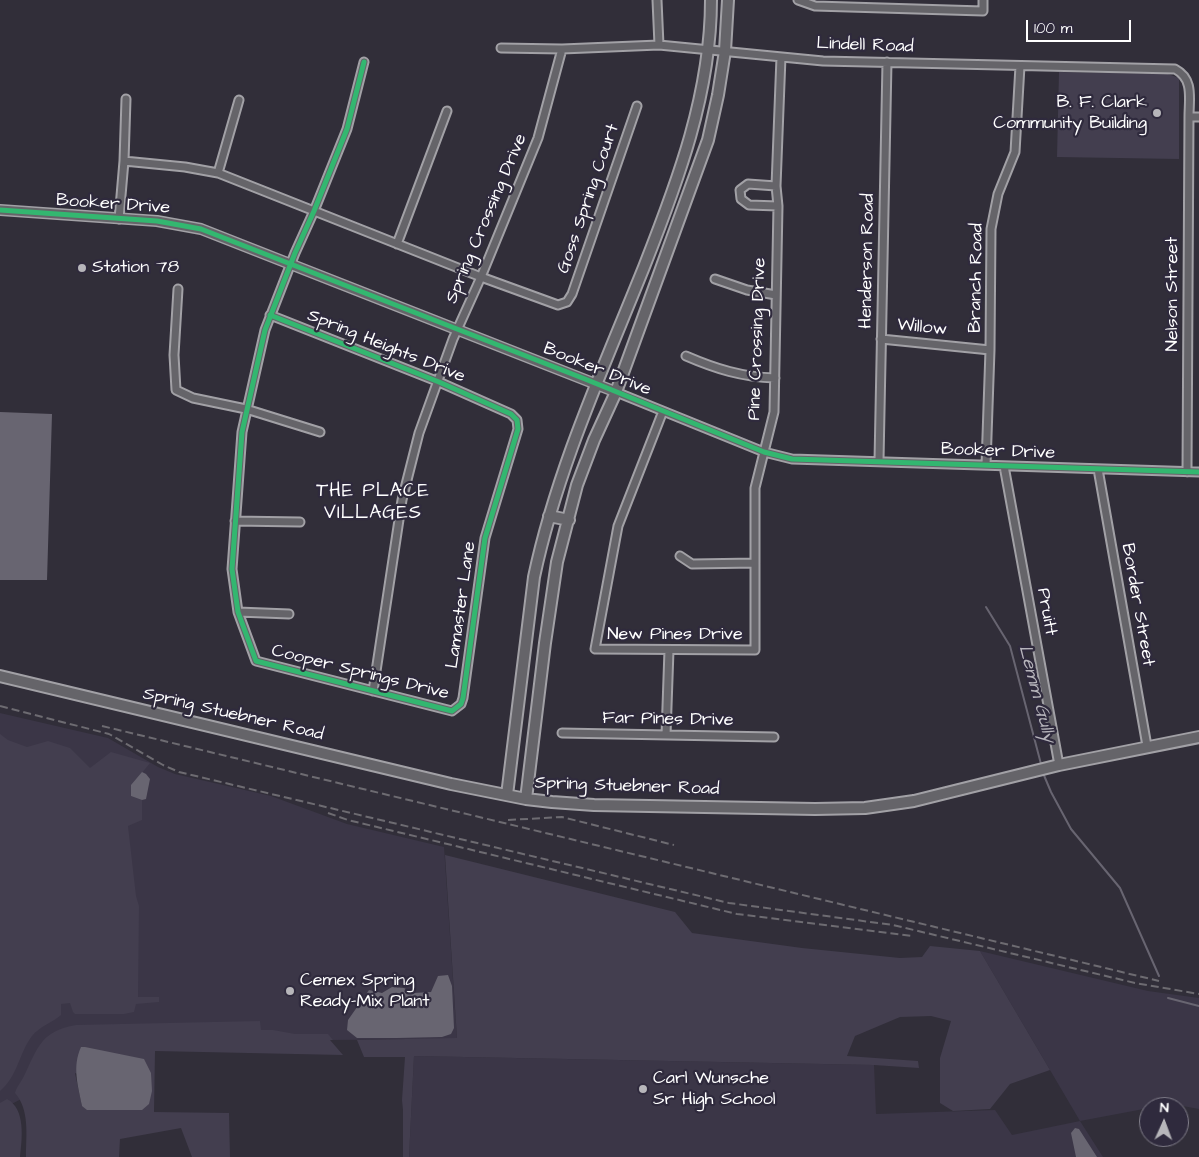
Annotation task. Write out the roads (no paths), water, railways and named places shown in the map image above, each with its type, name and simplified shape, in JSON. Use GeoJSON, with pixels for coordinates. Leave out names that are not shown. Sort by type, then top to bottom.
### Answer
{"type":"FeatureCollection","features":[{"type":"Feature","properties":{"kind":"main road"},"geometry":{"type":"LineString","coordinates":[[507,795],[527,646],[534,577],[549,516],[582,422],[678,179],[691,136],[701,92],[711,0]]}},
{"type":"Feature","properties":{"kind":"main road"},"geometry":{"type":"LineString","coordinates":[[526,800],[544,648],[557,562],[577,486],[594,440],[616,392],[708,140],[718,96],[725,51],[728,0]]}},
{"type":"Feature","properties":{"kind":"main road"},"geometry":{"type":"LineString","coordinates":[[662,220],[676,226]]}},
{"type":"Feature","properties":{"kind":"main road"},"geometry":{"type":"LineString","coordinates":[[549,516],[569,520]]}},
{"type":"Feature","properties":{"kind":"main road"},"geometry":{"type":"LineString","coordinates":[[527,646],[544,648]]}},
{"type":"Feature","properties":{"kind":"main road","name":"Spring Stuebner Road"},"geometry":{"type":"LineString","coordinates":[[0,676],[451,784],[526,800],[594,805],[815,809],[865,808],[914,801],[1059,765],[1199,737]]}},
{"type":"Feature","properties":{"kind":"street"},"geometry":{"type":"LineString","coordinates":[[657,0],[659,45]]}},
{"type":"Feature","properties":{"kind":"street"},"geometry":{"type":"LineString","coordinates":[[798,0],[815,6],[983,11],[983,0]]}},
{"type":"Feature","properties":{"kind":"street","name":"Lindell Road"},"geometry":{"type":"LineString","coordinates":[[501,48],[562,50],[659,45],[707,48],[823,61],[1175,69],[1184,74],[1188,82],[1189,117]]}},
{"type":"Feature","properties":{"kind":"street","name":"Spring Crossing Drive"},"geometry":{"type":"LineString","coordinates":[[373,691],[402,500],[419,433],[457,330],[482,277],[538,138],[562,50]]}},
{"type":"Feature","properties":{"kind":"street","name":"Pine Crossing Drive"},"geometry":{"type":"LineString","coordinates":[[755,650],[755,488],[774,412],[778,206],[776,186],[781,57]]}},
{"type":"Feature","properties":{"kind":"street"},"geometry":{"type":"LineString","coordinates":[[289,614],[238,612],[232,570],[242,432],[265,330],[290,264],[314,212],[347,130],[364,62]]}},
{"type":"Feature","properties":{"kind":"street","name":"Henderson Road"},"geometry":{"type":"LineString","coordinates":[[879,461],[887,62]]}},
{"type":"Feature","properties":{"kind":"street","name":"Branch Road"},"geometry":{"type":"LineString","coordinates":[[986,465],[990,350],[991,229],[998,194],[1015,152],[1020,66]]}},
{"type":"Feature","properties":{"kind":"street"},"geometry":{"type":"LineString","coordinates":[[119,219],[124,161],[126,99]]}},
{"type":"Feature","properties":{"kind":"street"},"geometry":{"type":"LineString","coordinates":[[218,174],[238,100]]}},
{"type":"Feature","properties":{"kind":"street","name":"Goss Spring Court"},"geometry":{"type":"LineString","coordinates":[[482,277],[558,305],[567,302],[572,294],[637,106]]}},
{"type":"Feature","properties":{"kind":"street"},"geometry":{"type":"LineString","coordinates":[[397,244],[447,111]]}},
{"type":"Feature","properties":{"kind":"street"},"geometry":{"type":"LineString","coordinates":[[1189,117],[1199,117]]}},
{"type":"Feature","properties":{"kind":"street","name":"Nelson Street"},"geometry":{"type":"LineString","coordinates":[[1187,472],[1189,117]]}},
{"type":"Feature","properties":{"kind":"street"},"geometry":{"type":"LineString","coordinates":[[124,161],[185,167],[218,174],[482,277]]}},
{"type":"Feature","properties":{"kind":"street"},"geometry":{"type":"LineString","coordinates":[[776,186],[748,184],[740,190],[741,199],[749,204],[778,206]]}},
{"type":"Feature","properties":{"kind":"street","name":"Booker Drive"},"geometry":{"type":"LineString","coordinates":[[0,210],[173,223],[201,229],[597,384],[764,452],[792,459],[1199,472]]}},
{"type":"Feature","properties":{"kind":"street"},"geometry":{"type":"LineString","coordinates":[[715,279],[747,290],[776,295]]}},
{"type":"Feature","properties":{"kind":"street"},"geometry":{"type":"LineString","coordinates":[[178,289],[174,355],[176,390],[193,398],[246,409],[320,432]]}},
{"type":"Feature","properties":{"kind":"street","name":"Spring Heights Drive"},"geometry":{"type":"LineString","coordinates":[[270,315],[439,382],[512,414],[517,420]]}},
{"type":"Feature","properties":{"kind":"street","name":"Willow"},"geometry":{"type":"LineString","coordinates":[[881,338],[990,350]]}},
{"type":"Feature","properties":{"kind":"street"},"geometry":{"type":"LineString","coordinates":[[686,356],[719,370],[753,378],[775,378]]}},
{"type":"Feature","properties":{"kind":"street","name":"New Pines Drive"},"geometry":{"type":"LineString","coordinates":[[663,411],[618,526],[595,649],[755,650]]}},
{"type":"Feature","properties":{"kind":"street","name":"Lamaster Lane"},"geometry":{"type":"LineString","coordinates":[[457,708],[463,698],[484,538],[518,429],[517,420]]}},
{"type":"Feature","properties":{"kind":"street","name":"Pruitt"},"geometry":{"type":"LineString","coordinates":[[1004,466],[1059,765]]}},
{"type":"Feature","properties":{"kind":"street","name":"Border Street"},"geometry":{"type":"LineString","coordinates":[[1098,469],[1147,746]]}},
{"type":"Feature","properties":{"kind":"street"},"geometry":{"type":"LineString","coordinates":[[235,521],[300,522]]}},
{"type":"Feature","properties":{"kind":"street"},"geometry":{"type":"LineString","coordinates":[[680,556],[692,564],[755,563]]}},
{"type":"Feature","properties":{"kind":"street","name":"Cooper Springs Drive"},"geometry":{"type":"LineString","coordinates":[[238,612],[256,661],[452,711],[457,708]]}},
{"type":"Feature","properties":{"kind":"street"},"geometry":{"type":"LineString","coordinates":[[666,735],[669,650]]}},
{"type":"Feature","properties":{"kind":"street","name":"Far Pines Drive"},"geometry":{"type":"LineString","coordinates":[[562,733],[774,737]]}},
{"type":"Feature","properties":{"kind":"waterway","name":"Lemm Gully"},"geometry":{"type":"LineString","coordinates":[[986,607],[1010,646],[1041,764]]}},
{"type":"Feature","properties":{"kind":"waterway","name":"Lemm Gully"},"geometry":{"type":"LineString","coordinates":[[1043,773],[1071,829],[1120,888],[1159,976]]}},
{"type":"Feature","properties":{"kind":"waterway","name":"Lemm Gully"},"geometry":{"type":"LineString","coordinates":[[1168,998],[1199,1006]]}},
{"type":"Feature","properties":{"kind":"railway"},"geometry":{"type":"LineString","coordinates":[[0,706],[109,734],[179,772],[729,903],[893,925],[1135,983],[1199,994]]}},
{"type":"Feature","properties":{"kind":"railway"},"geometry":{"type":"LineString","coordinates":[[102,726],[1159,981]]}},
{"type":"Feature","properties":{"kind":"railway"},"geometry":{"type":"LineString","coordinates":[[328,813],[348,820],[737,914],[912,936]]}},
{"type":"Feature","properties":{"kind":"railway"},"geometry":{"type":"LineString","coordinates":[[508,820],[562,817],[674,845]]}},
{"type":"Feature","properties":{"kind":"place","name":"B. F. Clark Community Building"},"geometry":{"type":"Point","coordinates":[1157,113]}},
{"type":"Feature","properties":{"kind":"place","name":"Station 78"},"geometry":{"type":"Point","coordinates":[82,268]}},
{"type":"Feature","properties":{"kind":"place","name":"Cemex Spring Ready-Mix Plant"},"geometry":{"type":"Point","coordinates":[290,991]}},
{"type":"Feature","properties":{"kind":"place","name":"Carl Wunsche Sr High School"},"geometry":{"type":"Point","coordinates":[643,1089]}},
{"type":"Feature","properties":{"kind":"district","name":"THE PLACE VILLAGES"},"geometry":{"type":"Point","coordinates":[373,503]}}]}
